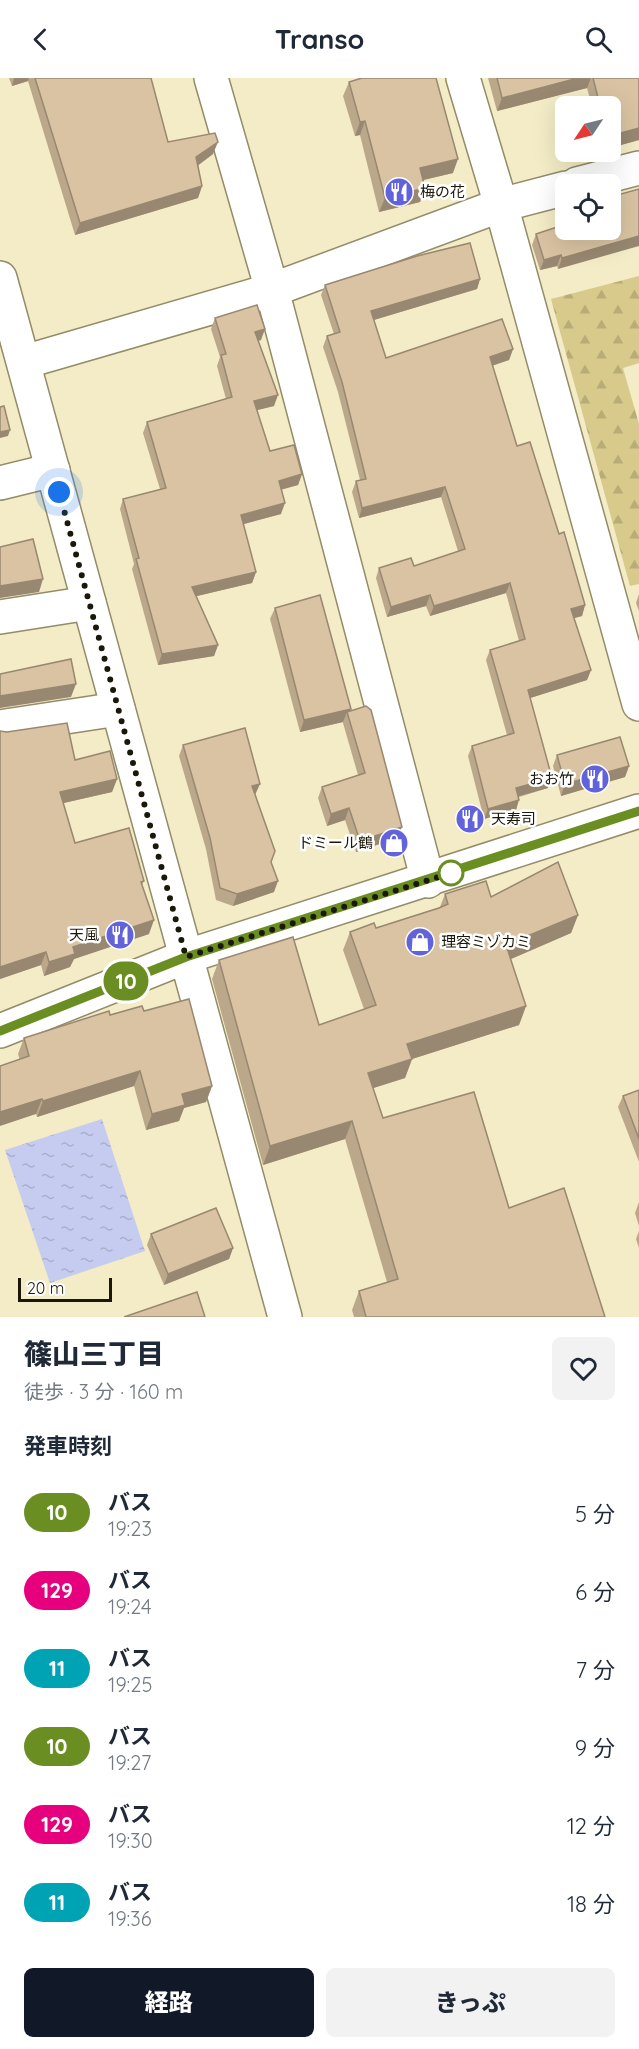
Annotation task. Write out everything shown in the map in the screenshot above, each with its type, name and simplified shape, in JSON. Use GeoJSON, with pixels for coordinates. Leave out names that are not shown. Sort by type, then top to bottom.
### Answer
{"type":"FeatureCollection","features":[{"type":"Feature","properties":{"kind":"street"},"geometry":{"type":"LineString","coordinates":[[211,78],[272,290],[428,881]]}},
{"type":"Feature","properties":{"kind":"street"},"geometry":{"type":"LineString","coordinates":[[463,78],[501,205],[639,704]]}},
{"type":"Feature","properties":{"kind":"street"},"geometry":{"type":"LineString","coordinates":[[616,174],[639,168]]}},
{"type":"Feature","properties":{"kind":"street"},"geometry":{"type":"LineString","coordinates":[[24,362],[272,290],[501,205],[555,191]]}},
{"type":"Feature","properties":{"kind":"street"},"geometry":{"type":"LineString","coordinates":[[0,278],[285,1317]]}},
{"type":"Feature","properties":{"kind":"street"},"geometry":{"type":"LineString","coordinates":[[0,483],[53,470]]}},
{"type":"Feature","properties":{"kind":"street"},"geometry":{"type":"LineString","coordinates":[[0,617],[89,603]]}},
{"type":"Feature","properties":{"kind":"street"},"geometry":{"type":"LineString","coordinates":[[0,727],[118,710]]}},
{"type":"Feature","properties":{"kind":"street"},"geometry":{"type":"LineString","coordinates":[[0,1031],[186,957],[428,881],[639,811]]}},
{"type":"Feature","properties":{"kind":"green space"},"geometry":{"type":"Polygon","coordinates":[[[639,276],[639,363],[623,368],[639,424],[639,584],[630,586],[551,299],[639,276]]]}},
{"type":"Feature","properties":{"kind":"water"},"geometry":{"type":"Polygon","coordinates":[[[102,1119],[145,1251],[50,1283],[5,1150],[102,1119]]]}},
{"type":"Feature","properties":{"kind":"building"},"geometry":{"type":"Polygon","coordinates":[[[35,78],[151,78],[168,142],[215,133],[218,142],[196,157],[202,186],[80,223],[35,78]]]}},
{"type":"Feature","properties":{"kind":"building"},"geometry":{"type":"Polygon","coordinates":[[[362,78],[436,78],[458,159],[420,168],[425,188],[385,198],[365,121],[360,122],[349,82],[362,78]]]}},
{"type":"Feature","properties":{"kind":"building"},"geometry":{"type":"Polygon","coordinates":[[[497,78],[578,78],[502,98],[497,78]]]}},
{"type":"Feature","properties":{"kind":"building"},"geometry":{"type":"Polygon","coordinates":[[[593,78],[639,78],[639,128],[621,133],[621,96],[598,96],[593,78]]]}},
{"type":"Feature","properties":{"kind":"building"},"geometry":{"type":"Polygon","coordinates":[[[639,189],[639,236],[562,258],[561,255],[544,260],[536,234],[555,228],[555,240],[621,240],[621,194],[639,189]]]}},
{"type":"Feature","properties":{"kind":"building"},"geometry":{"type":"Polygon","coordinates":[[[470,243],[480,279],[371,311],[386,358],[502,319],[513,349],[490,357],[517,446],[530,442],[559,534],[564,532],[585,605],[571,609],[591,670],[528,690],[552,778],[516,788],[519,800],[488,809],[472,746],[514,733],[490,650],[525,639],[510,583],[434,606],[430,595],[391,607],[379,568],[411,558],[414,566],[465,549],[445,487],[362,508],[356,481],[366,479],[342,382],[327,336],[340,332],[325,285],[417,256],[470,243]]]}},
{"type":"Feature","properties":{"kind":"building"},"geometry":{"type":"Polygon","coordinates":[[[257,305],[265,329],[255,332],[278,395],[254,401],[270,451],[294,445],[302,474],[279,481],[285,503],[241,515],[256,572],[192,587],[218,645],[162,654],[136,559],[139,558],[123,499],[166,488],[147,422],[232,397],[221,355],[226,354],[215,318],[257,305]]]}},
{"type":"Feature","properties":{"kind":"building"},"geometry":{"type":"Polygon","coordinates":[[[4,406],[10,430],[0,432],[0,407],[4,406]]]}},
{"type":"Feature","properties":{"kind":"building"},"geometry":{"type":"Polygon","coordinates":[[[33,539],[43,579],[0,586],[0,547],[33,539]]]}},
{"type":"Feature","properties":{"kind":"building"},"geometry":{"type":"Polygon","coordinates":[[[320,595],[351,709],[304,720],[275,608],[320,595]]]}},
{"type":"Feature","properties":{"kind":"building"},"geometry":{"type":"Polygon","coordinates":[[[71,659],[76,684],[0,696],[0,674],[71,659]]]}},
{"type":"Feature","properties":{"kind":"building"},"geometry":{"type":"Polygon","coordinates":[[[366,706],[371,710],[402,827],[360,841],[349,808],[331,814],[322,787],[365,773],[347,712],[366,706]]]}},
{"type":"Feature","properties":{"kind":"building"},"geometry":{"type":"Polygon","coordinates":[[[67,723],[75,760],[110,751],[117,779],[60,792],[75,843],[129,828],[144,881],[141,882],[154,920],[73,947],[75,954],[49,962],[46,952],[0,967],[0,731],[7,732],[67,723]]]}},
{"type":"Feature","properties":{"kind":"building"},"geometry":{"type":"Polygon","coordinates":[[[245,728],[260,784],[252,786],[275,851],[271,862],[278,881],[237,894],[220,888],[210,838],[183,745],[245,728]]]}},
{"type":"Feature","properties":{"kind":"building"},"geometry":{"type":"Polygon","coordinates":[[[620,737],[629,766],[565,784],[557,755],[620,737]]]}},
{"type":"Feature","properties":{"kind":"building"},"geometry":{"type":"Polygon","coordinates":[[[558,862],[578,915],[506,945],[526,1006],[407,1044],[412,1059],[368,1073],[383,1118],[474,1092],[509,1208],[564,1188],[605,1317],[366,1317],[359,1291],[398,1279],[352,1121],[270,1146],[219,960],[293,937],[319,1025],[376,1005],[350,932],[374,923],[376,928],[439,908],[448,904],[445,894],[486,881],[491,897],[558,862]]]}},
{"type":"Feature","properties":{"kind":"building"},"geometry":{"type":"Polygon","coordinates":[[[189,999],[212,1086],[182,1094],[185,1105],[152,1114],[140,1071],[0,1112],[0,1066],[29,1056],[24,1038],[109,1011],[110,1015],[142,1006],[144,1011],[189,999]]]}},
{"type":"Feature","properties":{"kind":"building"},"geometry":{"type":"Polygon","coordinates":[[[639,1090],[639,1139],[623,1096],[639,1090]]]}},
{"type":"Feature","properties":{"kind":"building"},"geometry":{"type":"Polygon","coordinates":[[[216,1208],[233,1248],[168,1274],[151,1234],[216,1208]]]}},
{"type":"Feature","properties":{"kind":"building"},"geometry":{"type":"Polygon","coordinates":[[[197,1292],[205,1317],[124,1317],[197,1292]]]}},
{"type":"Feature","properties":{"kind":"bus line","name":"10"},"geometry":{"type":"LineString","coordinates":[[0,1031],[186,957],[428,881],[639,811]]}},
{"type":"Feature","properties":{"kind":"place","name":"梅の花"},"geometry":{"type":"Point","coordinates":[399,192]}},
{"type":"Feature","properties":{"kind":"place","name":"おお竹"},"geometry":{"type":"Point","coordinates":[595,779]}},
{"type":"Feature","properties":{"kind":"place","name":"天寿司"},"geometry":{"type":"Point","coordinates":[470,819]}},
{"type":"Feature","properties":{"kind":"place","name":"ドミール鶴"},"geometry":{"type":"Point","coordinates":[394,843]}},
{"type":"Feature","properties":{"kind":"place","name":"天風"},"geometry":{"type":"Point","coordinates":[120,935]}},
{"type":"Feature","properties":{"kind":"place","name":"理容ミゾカミ"},"geometry":{"type":"Point","coordinates":[420,942]}},
{"type":"Feature","properties":{"kind":"route"},"geometry":{"type":"LineString","coordinates":[[59,492],[186,957],[451,873]]}}]}
